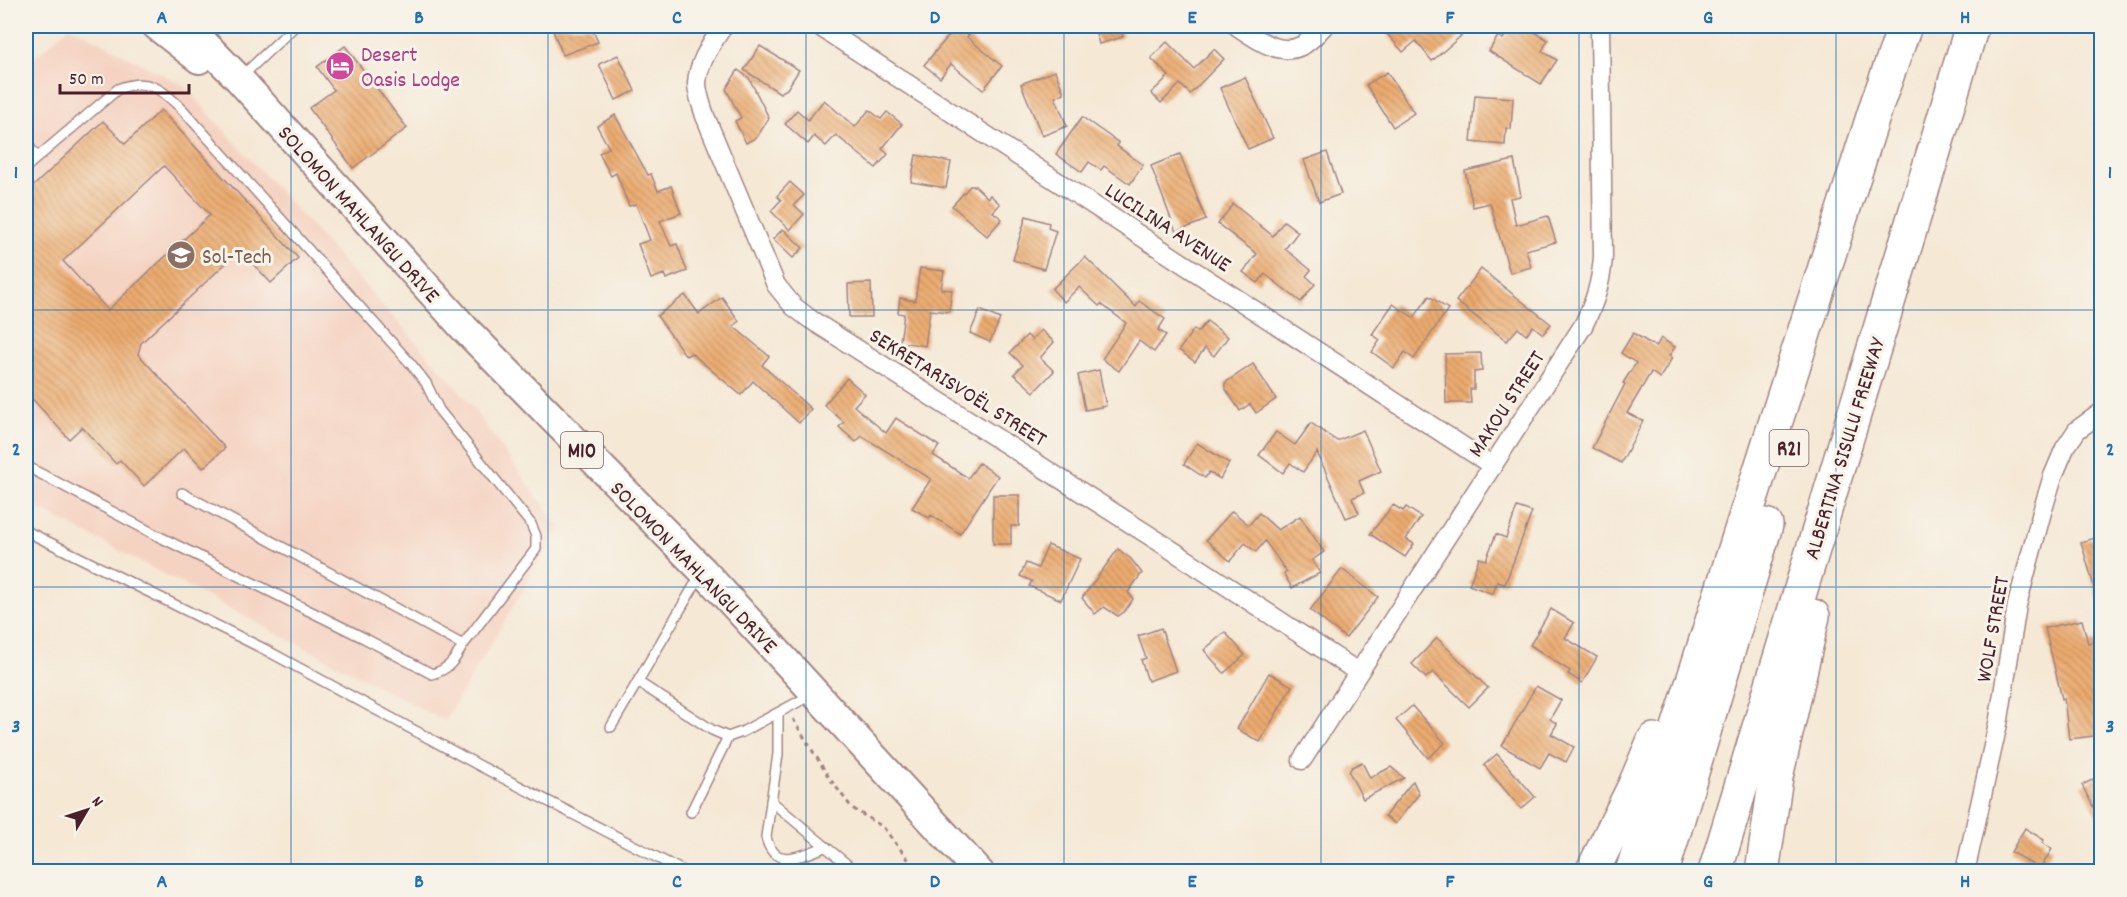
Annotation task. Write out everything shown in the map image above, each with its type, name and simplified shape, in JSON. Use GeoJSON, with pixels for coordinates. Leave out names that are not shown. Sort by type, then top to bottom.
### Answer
{"type":"FeatureCollection","features":[{"type":"Feature","properties":{"kind":"highway"},"geometry":{"type":"LineString","coordinates":[[1632,872],[1878,100],[1905,26]]}},
{"type":"Feature","properties":{"kind":"highway","name":"R21"},"geometry":{"type":"LineString","coordinates":[[1662,872],[1915,26]]}},
{"type":"Feature","properties":{"kind":"highway","name":"ALBERTINA SISULU FREEWAY"},"geometry":{"type":"LineString","coordinates":[[1714,872],[1972,26]]}},
{"type":"Feature","properties":{"kind":"highway"},"geometry":{"type":"LineString","coordinates":[[1593,872],[1634,788],[1664,718],[1755,463],[1782,405]]}},
{"type":"Feature","properties":{"kind":"highway"},"geometry":{"type":"LineString","coordinates":[[1762,872],[1776,777],[1854,440],[1856,406]]}},
{"type":"Feature","properties":{"kind":"main road"},"geometry":{"type":"LineString","coordinates":[[156,26],[274,118]]}},
{"type":"Feature","properties":{"kind":"main road","name":"SOLOMON MAHLANGU DRIVE"},"geometry":{"type":"LineString","coordinates":[[187,26],[239,79],[464,328],[703,571],[980,872]]}},
{"type":"Feature","properties":{"kind":"street","name":"SEKRETARISVOËL STREET"},"geometry":{"type":"LineString","coordinates":[[723,26],[701,66],[697,82],[699,96],[705,116],[776,285],[793,306],[1358,672]]}},
{"type":"Feature","properties":{"kind":"street","name":"LUCILINA AVENUE"},"geometry":{"type":"LineString","coordinates":[[819,26],[1493,466]]}},
{"type":"Feature","properties":{"kind":"street"},"geometry":{"type":"LineString","coordinates":[[1237,26],[1260,41],[1286,49],[1295,49],[1304,45],[1324,26]]}},
{"type":"Feature","properties":{"kind":"street","name":"MAKOU STREET"},"geometry":{"type":"LineString","coordinates":[[1302,760],[1583,326],[1599,290],[1602,276],[1603,235],[1600,26]]}},
{"type":"Feature","properties":{"kind":"street","name":"WOLF STREET"},"geometry":{"type":"LineString","coordinates":[[1965,872],[1999,719],[2017,605],[2042,512],[2053,476],[2065,448],[2078,430],[2102,412]]}},
{"type":"Feature","properties":{"kind":"lane"},"geometry":{"type":"LineString","coordinates":[[239,79],[296,26]]}},
{"type":"Feature","properties":{"kind":"lane"},"geometry":{"type":"LineString","coordinates":[[26,167],[118,89],[134,83],[150,85],[167,96],[183,110],[411,364],[426,383],[439,410],[531,524],[536,536],[536,549],[463,645],[456,658],[445,670],[432,674],[158,536],[26,466]]}},
{"type":"Feature","properties":{"kind":"lane"},"geometry":{"type":"LineString","coordinates":[[26,143],[37,157]]}},
{"type":"Feature","properties":{"kind":"lane"},"geometry":{"type":"LineString","coordinates":[[182,493],[463,645]]}},
{"type":"Feature","properties":{"kind":"lane"},"geometry":{"type":"LineString","coordinates":[[26,531],[264,649],[482,767],[685,872]]}},
{"type":"Feature","properties":{"kind":"lane"},"geometry":{"type":"LineString","coordinates":[[611,727],[703,571]]}},
{"type":"Feature","properties":{"kind":"lane"},"geometry":{"type":"LineString","coordinates":[[638,682],[712,730],[728,736],[742,732],[815,692]]}},
{"type":"Feature","properties":{"kind":"lane"},"geometry":{"type":"LineString","coordinates":[[778,713],[778,754],[766,837],[768,848],[775,855],[794,858],[825,847]]}},
{"type":"Feature","properties":{"kind":"lane"},"geometry":{"type":"LineString","coordinates":[[691,812],[728,736]]}},
{"type":"Feature","properties":{"kind":"lane"},"geometry":{"type":"LineString","coordinates":[[771,801],[856,872]]}},
{"type":"Feature","properties":{"kind":"path"},"geometry":{"type":"LineString","coordinates":[[789,706],[795,724],[830,779],[852,808],[883,827],[918,872]]}},
{"type":"Feature","properties":{"kind":"shaded area","name":"Sol-Tech"},"geometry":{"type":"Polygon","coordinates":[[[70,26],[184,86],[462,393],[560,528],[445,721],[26,502],[26,117],[29,114],[26,110],[26,65],[70,26]]]}},
{"type":"Feature","properties":{"kind":"building"},"geometry":{"type":"Polygon","coordinates":[[[551,26],[591,26],[598,42],[563,55],[551,26]]]}},
{"type":"Feature","properties":{"kind":"building"},"geometry":{"type":"Polygon","coordinates":[[[957,26],[976,26],[967,37],[1002,66],[983,90],[951,64],[940,78],[924,65],[957,26]]]}},
{"type":"Feature","properties":{"kind":"building"},"geometry":{"type":"Polygon","coordinates":[[[1094,26],[1119,26],[1123,37],[1099,44],[1094,26]]]}},
{"type":"Feature","properties":{"kind":"building"},"geometry":{"type":"Polygon","coordinates":[[[1380,26],[1439,26],[1445,32],[1452,26],[1461,36],[1432,61],[1416,41],[1403,52],[1380,26]]]}},
{"type":"Feature","properties":{"kind":"building"},"geometry":{"type":"Polygon","coordinates":[[[1512,26],[1525,26],[1548,40],[1542,51],[1557,60],[1541,84],[1489,51],[1498,36],[1503,39],[1512,26]]]}},
{"type":"Feature","properties":{"kind":"building"},"geometry":{"type":"Polygon","coordinates":[[[1167,42],[1194,69],[1214,49],[1224,59],[1190,94],[1180,84],[1161,103],[1151,93],[1169,76],[1151,58],[1167,42]]]}},
{"type":"Feature","properties":{"kind":"building"},"geometry":{"type":"Polygon","coordinates":[[[345,46],[407,128],[353,168],[309,108],[334,90],[317,67],[345,46]]]}},
{"type":"Feature","properties":{"kind":"building"},"geometry":{"type":"Polygon","coordinates":[[[760,46],[799,70],[787,89],[780,93],[744,70],[760,46]]]}},
{"type":"Feature","properties":{"kind":"building"},"geometry":{"type":"Polygon","coordinates":[[[618,55],[635,91],[616,100],[599,64],[618,55]]]}},
{"type":"Feature","properties":{"kind":"building"},"geometry":{"type":"Polygon","coordinates":[[[738,70],[749,78],[769,118],[757,137],[746,143],[735,121],[741,118],[726,89],[738,70]]]}},
{"type":"Feature","properties":{"kind":"building"},"geometry":{"type":"Polygon","coordinates":[[[1055,71],[1064,93],[1055,97],[1067,126],[1042,136],[1021,84],[1055,71]]]}},
{"type":"Feature","properties":{"kind":"building"},"geometry":{"type":"Polygon","coordinates":[[[1387,72],[1414,113],[1393,127],[1366,85],[1387,72]]]}},
{"type":"Feature","properties":{"kind":"building"},"geometry":{"type":"Polygon","coordinates":[[[1245,77],[1273,138],[1248,149],[1220,88],[1245,77]]]}},
{"type":"Feature","properties":{"kind":"building"},"geometry":{"type":"Polygon","coordinates":[[[1475,95],[1513,98],[1511,129],[1506,128],[1505,145],[1471,142],[1475,95]]]}},
{"type":"Feature","properties":{"kind":"building"},"geometry":{"type":"Polygon","coordinates":[[[824,100],[855,127],[869,110],[881,119],[887,112],[902,124],[882,149],[888,154],[876,168],[836,135],[826,146],[814,136],[808,144],[785,124],[797,110],[808,120],[824,100]]]}},
{"type":"Feature","properties":{"kind":"building"},"geometry":{"type":"Polygon","coordinates":[[[161,110],[298,258],[271,283],[240,250],[141,343],[138,354],[225,448],[203,468],[184,448],[144,486],[120,460],[116,464],[82,427],[69,439],[26,392],[26,231],[32,225],[26,218],[26,193],[103,121],[125,144],[161,110]],[[164,166],[63,261],[108,310],[210,215],[164,166]]]}},
{"type":"Feature","properties":{"kind":"building"},"geometry":{"type":"Polygon","coordinates":[[[615,115],[648,175],[651,174],[658,191],[671,186],[681,213],[660,221],[671,246],[677,244],[687,271],[666,279],[664,274],[651,279],[638,244],[650,240],[636,204],[629,206],[616,173],[611,176],[599,153],[609,148],[597,126],[615,115]]]}},
{"type":"Feature","properties":{"kind":"building"},"geometry":{"type":"Polygon","coordinates":[[[1082,117],[1119,143],[1117,146],[1143,165],[1130,184],[1104,166],[1101,170],[1089,162],[1082,172],[1056,154],[1082,117]]]}},
{"type":"Feature","properties":{"kind":"building"},"geometry":{"type":"Polygon","coordinates":[[[1327,152],[1341,194],[1319,202],[1304,160],[1327,152]]]}},
{"type":"Feature","properties":{"kind":"building"},"geometry":{"type":"Polygon","coordinates":[[[1180,154],[1206,220],[1176,232],[1151,166],[1180,154]]]}},
{"type":"Feature","properties":{"kind":"building"},"geometry":{"type":"Polygon","coordinates":[[[916,155],[951,162],[946,188],[911,182],[916,155]]]}},
{"type":"Feature","properties":{"kind":"building"},"geometry":{"type":"Polygon","coordinates":[[[1514,160],[1521,196],[1510,198],[1516,225],[1548,216],[1556,242],[1526,250],[1531,267],[1510,273],[1490,203],[1473,207],[1465,171],[1514,160]]]}},
{"type":"Feature","properties":{"kind":"building"},"geometry":{"type":"Polygon","coordinates":[[[790,182],[804,195],[794,205],[804,214],[790,230],[771,211],[781,200],[777,196],[790,182]]]}},
{"type":"Feature","properties":{"kind":"building"},"geometry":{"type":"Polygon","coordinates":[[[970,186],[975,186],[988,198],[990,195],[1000,204],[993,212],[1002,219],[987,236],[952,206],[970,186]]]}},
{"type":"Feature","properties":{"kind":"building"},"geometry":{"type":"Polygon","coordinates":[[[1233,204],[1273,236],[1284,221],[1298,232],[1285,249],[1311,270],[1306,276],[1315,284],[1301,302],[1265,274],[1258,283],[1243,272],[1257,254],[1218,224],[1233,204]]]}},
{"type":"Feature","properties":{"kind":"building"},"geometry":{"type":"Polygon","coordinates":[[[1026,216],[1049,223],[1048,228],[1056,231],[1044,269],[1013,260],[1026,216]]]}},
{"type":"Feature","properties":{"kind":"building"},"geometry":{"type":"Polygon","coordinates":[[[783,229],[803,248],[793,258],[773,239],[783,229]]]}},
{"type":"Feature","properties":{"kind":"building"},"geometry":{"type":"Polygon","coordinates":[[[1085,257],[1136,307],[1139,301],[1165,319],[1158,330],[1166,335],[1154,352],[1139,341],[1119,371],[1102,359],[1126,323],[1101,304],[1099,306],[1079,287],[1064,302],[1052,289],[1085,257]]]}},
{"type":"Feature","properties":{"kind":"building"},"geometry":{"type":"Polygon","coordinates":[[[920,268],[944,271],[941,289],[952,290],[949,312],[930,310],[925,346],[900,342],[904,314],[898,313],[900,298],[915,301],[920,268]]]}},
{"type":"Feature","properties":{"kind":"building"},"geometry":{"type":"Polygon","coordinates":[[[1481,269],[1551,324],[1543,334],[1533,326],[1526,335],[1518,328],[1507,341],[1456,301],[1481,269]]]}},
{"type":"Feature","properties":{"kind":"building"},"geometry":{"type":"Polygon","coordinates":[[[871,283],[872,317],[849,317],[848,284],[871,283]]]}},
{"type":"Feature","properties":{"kind":"building"},"geometry":{"type":"Polygon","coordinates":[[[685,295],[699,314],[722,297],[739,321],[733,326],[769,356],[762,365],[811,409],[799,423],[753,381],[741,395],[691,353],[686,356],[657,316],[685,295]]]}},
{"type":"Feature","properties":{"kind":"building"},"geometry":{"type":"Polygon","coordinates":[[[1429,296],[1448,309],[1414,359],[1405,352],[1394,368],[1372,352],[1380,340],[1372,334],[1393,304],[1414,318],[1429,296]]]}},
{"type":"Feature","properties":{"kind":"building"},"geometry":{"type":"Polygon","coordinates":[[[980,310],[1000,319],[990,342],[970,333],[980,310]]]}},
{"type":"Feature","properties":{"kind":"building"},"geometry":{"type":"Polygon","coordinates":[[[1207,321],[1228,337],[1214,356],[1205,348],[1195,362],[1179,350],[1194,329],[1198,332],[1207,321]]]}},
{"type":"Feature","properties":{"kind":"building"},"geometry":{"type":"Polygon","coordinates":[[[1041,330],[1054,342],[1040,358],[1054,371],[1034,392],[1014,374],[1023,365],[1010,353],[1027,335],[1032,340],[1041,330]]]}},
{"type":"Feature","properties":{"kind":"building"},"geometry":{"type":"Polygon","coordinates":[[[1633,333],[1656,347],[1661,338],[1675,347],[1669,356],[1672,358],[1660,378],[1651,372],[1627,413],[1643,421],[1621,463],[1592,448],[1625,384],[1623,383],[1636,363],[1621,353],[1633,333]]]}},
{"type":"Feature","properties":{"kind":"building"},"geometry":{"type":"Polygon","coordinates":[[[1481,353],[1482,371],[1474,372],[1474,389],[1470,389],[1471,403],[1446,403],[1445,354],[1481,353]]]}},
{"type":"Feature","properties":{"kind":"building"},"geometry":{"type":"Polygon","coordinates":[[[1253,364],[1276,399],[1256,413],[1250,404],[1240,411],[1225,388],[1225,383],[1253,364]]]}},
{"type":"Feature","properties":{"kind":"building"},"geometry":{"type":"Polygon","coordinates":[[[1099,370],[1106,406],[1085,410],[1078,375],[1099,370]]]}},
{"type":"Feature","properties":{"kind":"building"},"geometry":{"type":"Polygon","coordinates":[[[847,378],[865,394],[854,406],[886,433],[896,418],[939,446],[933,455],[968,478],[979,463],[998,476],[960,534],[931,515],[929,518],[912,508],[931,479],[862,436],[856,442],[839,427],[844,422],[824,405],[847,378]]]}},
{"type":"Feature","properties":{"kind":"building"},"geometry":{"type":"Polygon","coordinates":[[[1311,423],[1337,441],[1363,430],[1381,471],[1359,481],[1364,493],[1352,498],[1359,513],[1346,518],[1317,452],[1303,472],[1290,463],[1283,473],[1259,455],[1276,432],[1295,445],[1311,423]]]}},
{"type":"Feature","properties":{"kind":"building"},"geometry":{"type":"Polygon","coordinates":[[[1197,443],[1229,463],[1220,479],[1209,472],[1205,478],[1184,464],[1197,443]]]}},
{"type":"Feature","properties":{"kind":"building"},"geometry":{"type":"Polygon","coordinates":[[[993,495],[1019,495],[1019,526],[1011,526],[1011,544],[993,544],[993,495]]]}},
{"type":"Feature","properties":{"kind":"building"},"geometry":{"type":"Polygon","coordinates":[[[1393,505],[1403,511],[1406,507],[1421,517],[1406,539],[1414,544],[1405,557],[1370,534],[1393,505]]]}},
{"type":"Feature","properties":{"kind":"building"},"geometry":{"type":"Polygon","coordinates":[[[1517,507],[1532,512],[1505,584],[1497,582],[1493,594],[1469,585],[1479,558],[1486,560],[1496,534],[1506,538],[1517,507]]]}},
{"type":"Feature","properties":{"kind":"building"},"geometry":{"type":"Polygon","coordinates":[[[1232,511],[1249,525],[1259,513],[1278,530],[1300,516],[1324,552],[1312,560],[1320,573],[1292,588],[1284,574],[1287,572],[1265,541],[1256,552],[1245,543],[1230,561],[1206,540],[1232,511]]]}},
{"type":"Feature","properties":{"kind":"building"},"geometry":{"type":"Polygon","coordinates":[[[2102,536],[2102,600],[2098,600],[2081,542],[2102,536]]]}},
{"type":"Feature","properties":{"kind":"building"},"geometry":{"type":"Polygon","coordinates":[[[1048,545],[1080,559],[1061,600],[1029,586],[1032,581],[1020,576],[1026,563],[1038,568],[1048,545]]]}},
{"type":"Feature","properties":{"kind":"building"},"geometry":{"type":"Polygon","coordinates":[[[1118,549],[1131,559],[1142,573],[1128,592],[1133,599],[1124,612],[1118,616],[1104,607],[1095,614],[1082,598],[1118,549]]]}},
{"type":"Feature","properties":{"kind":"building"},"geometry":{"type":"Polygon","coordinates":[[[1342,569],[1378,597],[1346,638],[1310,610],[1342,569]]]}},
{"type":"Feature","properties":{"kind":"building"},"geometry":{"type":"Polygon","coordinates":[[[1551,609],[1574,623],[1565,638],[1597,657],[1582,683],[1568,674],[1570,671],[1530,645],[1551,609]]]}},
{"type":"Feature","properties":{"kind":"building"},"geometry":{"type":"Polygon","coordinates":[[[2082,620],[2088,643],[2102,640],[2102,671],[2096,672],[2102,696],[2102,735],[2069,739],[2064,698],[2062,699],[2045,628],[2082,620]]]}},
{"type":"Feature","properties":{"kind":"building"},"geometry":{"type":"Polygon","coordinates":[[[1161,628],[1176,671],[1148,681],[1141,660],[1146,658],[1138,636],[1161,628]]]}},
{"type":"Feature","properties":{"kind":"building"},"geometry":{"type":"Polygon","coordinates":[[[1225,632],[1245,655],[1224,673],[1204,650],[1225,632]]]}},
{"type":"Feature","properties":{"kind":"building"},"geometry":{"type":"Polygon","coordinates":[[[1437,638],[1488,688],[1469,707],[1433,672],[1426,678],[1412,664],[1437,638]]]}},
{"type":"Feature","properties":{"kind":"building"},"geometry":{"type":"Polygon","coordinates":[[[1269,673],[1292,686],[1260,742],[1237,729],[1269,673]]]}},
{"type":"Feature","properties":{"kind":"building"},"geometry":{"type":"Polygon","coordinates":[[[1536,686],[1561,700],[1550,719],[1557,724],[1551,734],[1574,747],[1566,762],[1549,753],[1540,768],[1502,746],[1536,686]]]}},
{"type":"Feature","properties":{"kind":"building"},"geometry":{"type":"Polygon","coordinates":[[[1412,706],[1445,743],[1428,758],[1396,720],[1412,706]]]}},
{"type":"Feature","properties":{"kind":"building"},"geometry":{"type":"Polygon","coordinates":[[[1497,754],[1535,797],[1521,809],[1484,765],[1497,754]]]}},
{"type":"Feature","properties":{"kind":"building"},"geometry":{"type":"Polygon","coordinates":[[[1362,762],[1370,778],[1391,767],[1404,778],[1363,799],[1349,772],[1352,767],[1362,762]]]}},
{"type":"Feature","properties":{"kind":"building"},"geometry":{"type":"Polygon","coordinates":[[[2102,775],[2102,824],[2082,785],[2102,775]]]}},
{"type":"Feature","properties":{"kind":"building"},"geometry":{"type":"Polygon","coordinates":[[[1413,781],[1419,794],[1395,824],[1385,816],[1413,781]]]}},
{"type":"Feature","properties":{"kind":"building"},"geometry":{"type":"Polygon","coordinates":[[[2025,828],[2044,840],[2042,843],[2052,849],[2040,869],[2011,852],[2025,828]]]}},
{"type":"Feature","properties":{"kind":"place","name":"Desert Oasis Lodge"},"geometry":{"type":"Point","coordinates":[340,66]}},
{"type":"Feature","properties":{"kind":"place","name":"Sol-Tech"},"geometry":{"type":"Point","coordinates":[181,255]}}]}
